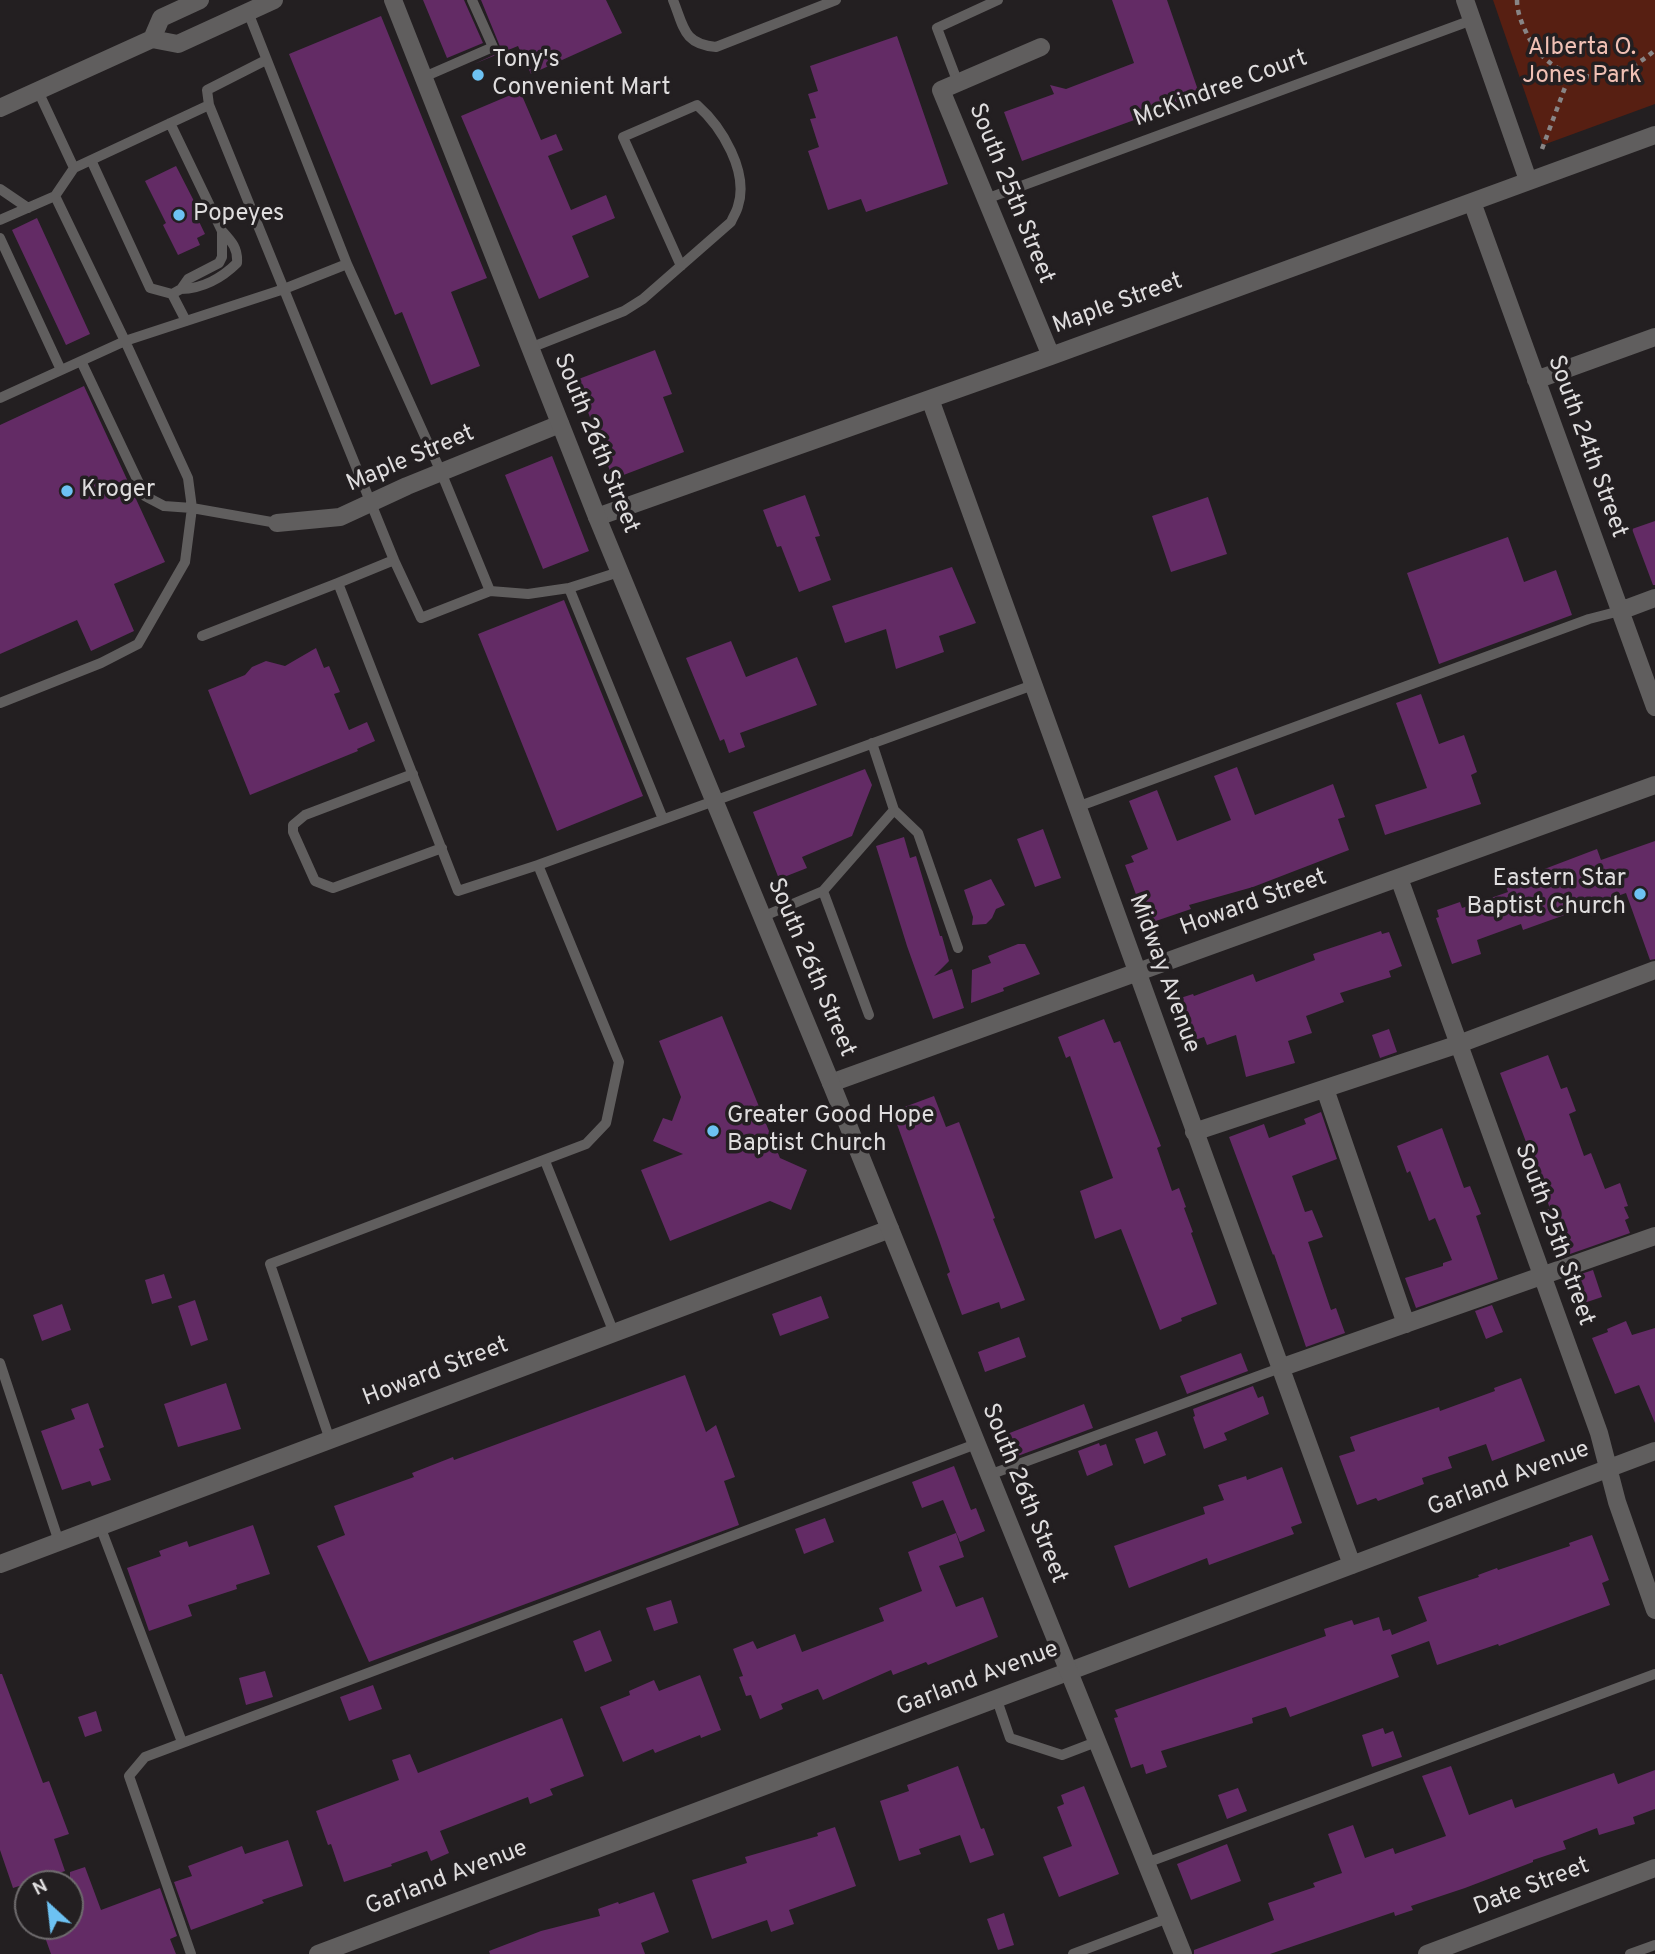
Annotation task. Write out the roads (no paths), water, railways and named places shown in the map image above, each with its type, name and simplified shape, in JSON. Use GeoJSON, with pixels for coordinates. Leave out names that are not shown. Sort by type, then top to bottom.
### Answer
{"type":"FeatureCollection","features":[{"type":"Feature","properties":{"kind":"street"},"geometry":{"type":"LineString","coordinates":[[152,39],[161,18],[200,0]]}},
{"type":"Feature","properties":{"kind":"street"},"geometry":{"type":"LineString","coordinates":[[0,108],[152,39],[178,44],[274,0]]}},
{"type":"Feature","properties":{"kind":"street","name":"South 26th Street"},"geometry":{"type":"LineString","coordinates":[[393,0],[619,572],[831,1083],[1182,1954]]}},
{"type":"Feature","properties":{"kind":"street"},"geometry":{"type":"LineString","coordinates":[[1465,0],[1528,180]]}},
{"type":"Feature","properties":{"kind":"street"},"geometry":{"type":"LineString","coordinates":[[958,83],[1041,47]]}},
{"type":"Feature","properties":{"kind":"street","name":"South 25th Street"},"geometry":{"type":"LineString","coordinates":[[958,83],[941,90],[1051,356]]}},
{"type":"Feature","properties":{"kind":"street","name":"Maple Street"},"geometry":{"type":"LineString","coordinates":[[597,517],[1051,356],[1655,135]]}},
{"type":"Feature","properties":{"kind":"street","name":"South 24th Street"},"geometry":{"type":"LineString","coordinates":[[1472,202],[1655,707]]}},
{"type":"Feature","properties":{"kind":"street"},"geometry":{"type":"LineString","coordinates":[[1536,380],[1655,337]]}},
{"type":"Feature","properties":{"kind":"street","name":"Midway Avenue"},"geometry":{"type":"LineString","coordinates":[[930,399],[1352,1565]]}},
{"type":"Feature","properties":{"kind":"street","name":"Maple Street"},"geometry":{"type":"LineString","coordinates":[[277,523],[340,517],[441,472],[560,424]]}},
{"type":"Feature","properties":{"kind":"street"},"geometry":{"type":"LineString","coordinates":[[1620,611],[1655,598]]}},
{"type":"Feature","properties":{"kind":"street","name":"Howard Street"},"geometry":{"type":"LineString","coordinates":[[831,1083],[1655,785]]}},
{"type":"Feature","properties":{"kind":"street","name":"South 25th Street"},"geometry":{"type":"LineString","coordinates":[[1399,878],[1599,1433],[1617,1502],[1655,1610]]}},
{"type":"Feature","properties":{"kind":"street"},"geometry":{"type":"LineString","coordinates":[[1194,1132],[1459,1045],[1655,970]]}},
{"type":"Feature","properties":{"kind":"street"},"geometry":{"type":"LineString","coordinates":[[1325,1089],[1406,1324]]}},
{"type":"Feature","properties":{"kind":"street","name":"Howard Street"},"geometry":{"type":"LineString","coordinates":[[0,1564],[890,1229]]}},
{"type":"Feature","properties":{"kind":"street"},"geometry":{"type":"LineString","coordinates":[[1280,1368],[1655,1236]]}},
{"type":"Feature","properties":{"kind":"street","name":"Garland Avenue"},"geometry":{"type":"LineString","coordinates":[[318,1954],[1655,1451]]}},
{"type":"Feature","properties":{"kind":"street","name":"Date Street"},"geometry":{"type":"LineString","coordinates":[[1427,1954],[1655,1868]]}},
{"type":"Feature","properties":{"kind":"lane"},"geometry":{"type":"LineString","coordinates":[[424,77],[492,47],[472,0]]}},
{"type":"Feature","properties":{"kind":"lane"},"geometry":{"type":"LineString","coordinates":[[673,0],[689,38],[699,45],[716,47],[836,0]]}},
{"type":"Feature","properties":{"kind":"lane"},"geometry":{"type":"LineString","coordinates":[[958,83],[937,28],[998,0]]}},
{"type":"Feature","properties":{"kind":"lane"},"geometry":{"type":"LineString","coordinates":[[247,12],[347,264],[441,472],[490,591]]}},
{"type":"Feature","properties":{"kind":"lane","name":"McKindree Court"},"geometry":{"type":"LineString","coordinates":[[986,199],[1472,20]]}},
{"type":"Feature","properties":{"kind":"lane"},"geometry":{"type":"LineString","coordinates":[[266,60],[207,90],[209,105],[370,503],[421,618],[490,591],[528,594],[569,588],[619,572]]}},
{"type":"Feature","properties":{"kind":"lane"},"geometry":{"type":"LineString","coordinates":[[38,91],[74,168]]}},
{"type":"Feature","properties":{"kind":"lane"},"geometry":{"type":"LineString","coordinates":[[0,220],[55,196],[74,168],[209,105]]}},
{"type":"Feature","properties":{"kind":"lane"},"geometry":{"type":"LineString","coordinates":[[530,348],[624,311],[643,299],[681,266],[731,222],[738,206],[741,185],[734,157],[710,116],[697,106],[624,136],[681,266]]}},
{"type":"Feature","properties":{"kind":"lane"},"geometry":{"type":"LineString","coordinates":[[170,123],[222,231],[222,257],[219,263],[188,279],[177,291]]}},
{"type":"Feature","properties":{"kind":"lane"},"geometry":{"type":"LineString","coordinates":[[90,160],[150,288],[177,291]]}},
{"type":"Feature","properties":{"kind":"lane"},"geometry":{"type":"LineString","coordinates":[[0,189],[28,208]]}},
{"type":"Feature","properties":{"kind":"lane"},"geometry":{"type":"LineString","coordinates":[[0,703],[101,663],[138,644],[185,562],[192,508],[188,478],[55,196]]}},
{"type":"Feature","properties":{"kind":"lane"},"geometry":{"type":"LineString","coordinates":[[0,238],[61,370]]}},
{"type":"Feature","properties":{"kind":"lane"},"geometry":{"type":"LineString","coordinates":[[0,398],[125,341],[284,289],[347,264]]}},
{"type":"Feature","properties":{"kind":"lane"},"geometry":{"type":"LineString","coordinates":[[177,291],[186,321]]}},
{"type":"Feature","properties":{"kind":"lane"},"geometry":{"type":"LineString","coordinates":[[81,361],[145,496],[164,506],[192,508],[277,523]]}},
{"type":"Feature","properties":{"kind":"lane"},"geometry":{"type":"LineString","coordinates":[[202,636],[394,560]]}},
{"type":"Feature","properties":{"kind":"lane"},"geometry":{"type":"LineString","coordinates":[[338,583],[458,891],[538,865],[1033,685]]}},
{"type":"Feature","properties":{"kind":"lane"},"geometry":{"type":"LineString","coordinates":[[569,588],[663,819]]}},
{"type":"Feature","properties":{"kind":"lane"},"geometry":{"type":"LineString","coordinates":[[1077,807],[1589,619],[1620,611]]}},
{"type":"Feature","properties":{"kind":"lane"},"geometry":{"type":"LineString","coordinates":[[872,743],[894,810],[918,833],[958,948]]}},
{"type":"Feature","properties":{"kind":"lane"},"geometry":{"type":"LineString","coordinates":[[413,774],[305,815],[293,825],[293,832],[315,881],[333,888],[442,848]]}},
{"type":"Feature","properties":{"kind":"lane"},"geometry":{"type":"LineString","coordinates":[[762,917],[823,891],[894,810]]}},
{"type":"Feature","properties":{"kind":"lane"},"geometry":{"type":"LineString","coordinates":[[330,1440],[270,1264],[586,1144],[606,1123],[619,1062],[538,865]]}},
{"type":"Feature","properties":{"kind":"lane"},"geometry":{"type":"LineString","coordinates":[[823,891],[869,1016]]}},
{"type":"Feature","properties":{"kind":"lane"},"geometry":{"type":"LineString","coordinates":[[545,1161],[614,1333]]}},
{"type":"Feature","properties":{"kind":"lane"},"geometry":{"type":"LineString","coordinates":[[0,1363],[59,1542]]}},
{"type":"Feature","properties":{"kind":"lane"},"geometry":{"type":"LineString","coordinates":[[989,1475],[1280,1368]]}},
{"type":"Feature","properties":{"kind":"lane"},"geometry":{"type":"LineString","coordinates":[[191,1954],[129,1776],[145,1757],[976,1444]]}},
{"type":"Feature","properties":{"kind":"lane"},"geometry":{"type":"LineString","coordinates":[[100,1526],[182,1742]]}},
{"type":"Feature","properties":{"kind":"lane"},"geometry":{"type":"LineString","coordinates":[[1146,1863],[1655,1674]]}},
{"type":"Feature","properties":{"kind":"lane"},"geometry":{"type":"LineString","coordinates":[[996,1700],[1010,1738],[1062,1755],[1096,1741]]}},
{"type":"Feature","properties":{"kind":"lane"},"geometry":{"type":"LineString","coordinates":[[1073,1954],[1168,1918]]}},
{"type":"Feature","properties":{"kind":"lane"},"geometry":{"type":"LineString","coordinates":[[1630,1954],[1655,1945]]}},
{"type":"Feature","properties":{"kind":"place","name":"Tony's Convenient Mart"},"geometry":{"type":"Point","coordinates":[478,75]}},
{"type":"Feature","properties":{"kind":"place","name":"Popeyes"},"geometry":{"type":"Point","coordinates":[179,215]}},
{"type":"Feature","properties":{"kind":"place","name":"Kroger"},"geometry":{"type":"Point","coordinates":[67,491]}},
{"type":"Feature","properties":{"kind":"place","name":"Eastern Star Baptist Church"},"geometry":{"type":"Point","coordinates":[1640,894]}},
{"type":"Feature","properties":{"kind":"place","name":"Greater Good Hope Baptist Church"},"geometry":{"type":"Point","coordinates":[713,1131]}},
{"type":"Feature","properties":{"kind":"park label","name":"Alberta O. Jones Park"},"geometry":{"type":"Point","coordinates":[1582,63]}}]}
